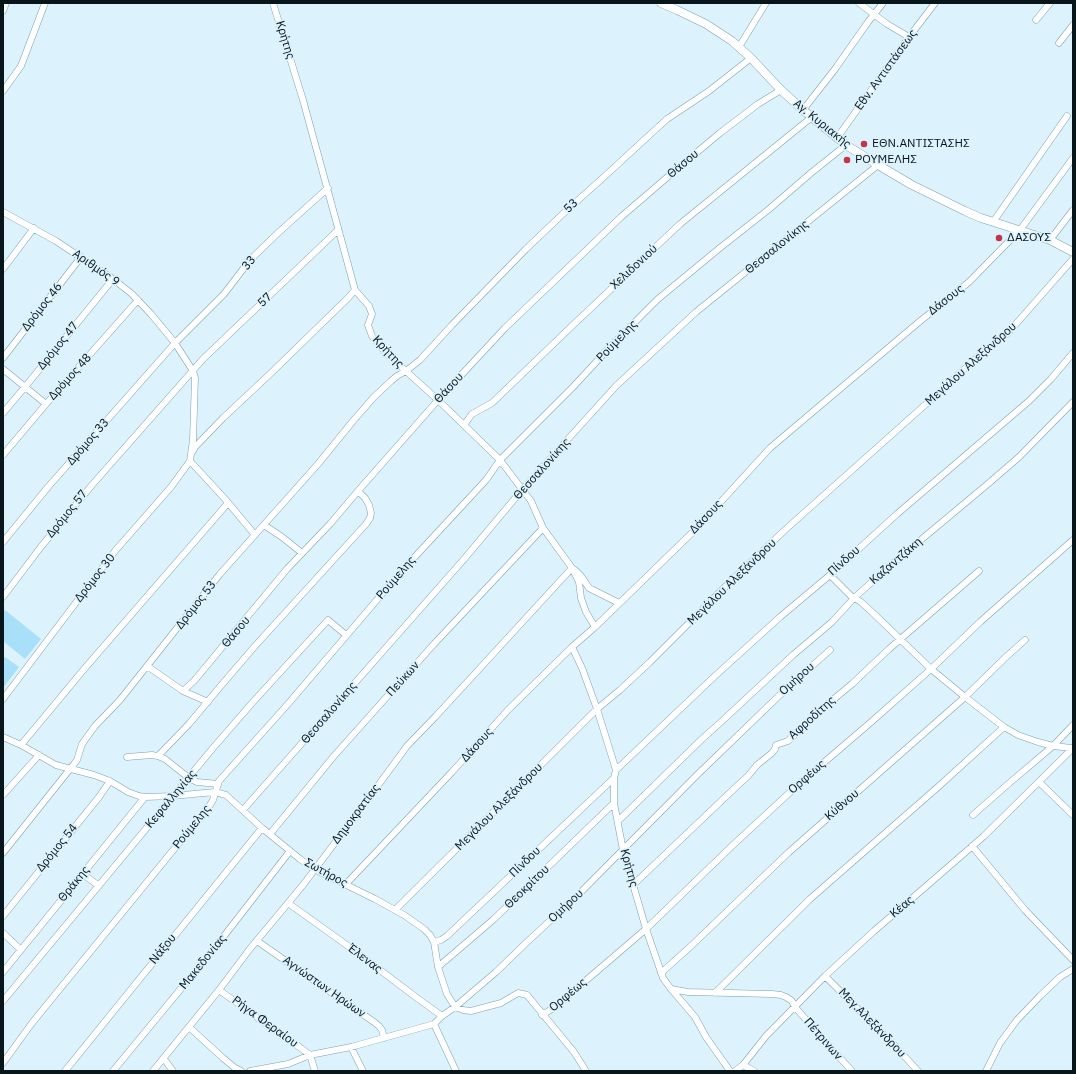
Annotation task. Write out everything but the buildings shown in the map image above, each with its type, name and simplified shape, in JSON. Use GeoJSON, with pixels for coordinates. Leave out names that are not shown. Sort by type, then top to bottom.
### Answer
{"type":"FeatureCollection","features":[{"type":"Feature","properties":{"kind":"street"},"geometry":{"type":"LineString","coordinates":[[3,11],[6,3]]}},
{"type":"Feature","properties":{"kind":"street"},"geometry":{"type":"LineString","coordinates":[[3,91],[21,66],[45,3]]}},
{"type":"Feature","properties":{"kind":"street","name":"Κρήτης"},"geometry":{"type":"LineString","coordinates":[[273,3],[303,100],[355,290],[369,306],[372,314],[368,325],[372,336],[387,354],[438,400],[500,460],[531,501],[543,528],[572,568],[579,582],[581,598],[586,612],[595,627]]}},
{"type":"Feature","properties":{"kind":"street","name":"Αγ. Κυριακής"},"geometry":{"type":"LineString","coordinates":[[661,3],[706,24],[722,34],[751,58],[781,90],[803,110],[846,145],[878,165],[912,185],[965,211],[992,222],[1050,240],[1073,252]]}},
{"type":"Feature","properties":{"kind":"street"},"geometry":{"type":"LineString","coordinates":[[739,47],[766,3]]}},
{"type":"Feature","properties":{"kind":"street"},"geometry":{"type":"LineString","coordinates":[[859,3],[886,24],[909,37]]}},
{"type":"Feature","properties":{"kind":"street"},"geometry":{"type":"LineString","coordinates":[[803,110],[835,69],[882,3]]}},
{"type":"Feature","properties":{"kind":"street","name":"Εθν. Αντιστάσεως"},"geometry":{"type":"LineString","coordinates":[[837,138],[935,3]]}},
{"type":"Feature","properties":{"kind":"street"},"geometry":{"type":"LineString","coordinates":[[1036,20],[1050,3]]}},
{"type":"Feature","properties":{"kind":"street"},"geometry":{"type":"LineString","coordinates":[[1059,43],[1073,25]]}},
{"type":"Feature","properties":{"kind":"street","name":"53"},"geometry":{"type":"LineString","coordinates":[[406,371],[420,360],[526,249],[643,141],[667,120],[709,91],[751,58]]}},
{"type":"Feature","properties":{"kind":"street","name":"Θάσου"},"geometry":{"type":"LineString","coordinates":[[183,691],[194,681],[287,569],[330,524],[438,400],[505,328],[622,217],[678,168],[758,104],[781,90]]}},
{"type":"Feature","properties":{"kind":"street"},"geometry":{"type":"LineString","coordinates":[[992,222],[1066,116]]}},
{"type":"Feature","properties":{"kind":"street","name":"Χελιδονιού"},"geometry":{"type":"LineString","coordinates":[[464,425],[472,414],[492,403],[572,325],[680,224],[812,117]]}},
{"type":"Feature","properties":{"kind":"street","name":"Ρούμελης"},"geometry":{"type":"LineString","coordinates":[[3,1063],[32,1023],[210,805],[219,781],[288,704],[399,574],[486,480],[500,460],[658,299],[846,145]]}},
{"type":"Feature","properties":{"kind":"street","name":"Δάσους"},"geometry":{"type":"LineString","coordinates":[[346,884],[452,772],[508,710],[696,529],[770,448],[919,322],[969,282],[1020,230],[1073,158]]}},
{"type":"Feature","properties":{"kind":"street","name":"Θεσσαλονίκης"},"geometry":{"type":"LineString","coordinates":[[243,810],[465,558],[522,490],[616,386],[696,312],[878,165]]}},
{"type":"Feature","properties":{"kind":"street","name":"33"},"geometry":{"type":"LineString","coordinates":[[174,343],[224,294],[250,260],[328,188]]}},
{"type":"Feature","properties":{"kind":"street"},"geometry":{"type":"LineString","coordinates":[[1050,240],[1073,210]]}},
{"type":"Feature","properties":{"kind":"street","name":"Αριθμός 9"},"geometry":{"type":"LineString","coordinates":[[3,212],[34,228],[81,257],[138,300],[158,322],[193,371]]}},
{"type":"Feature","properties":{"kind":"street"},"geometry":{"type":"LineString","coordinates":[[3,269],[34,228]]}},
{"type":"Feature","properties":{"kind":"street","name":"57"},"geometry":{"type":"LineString","coordinates":[[136,435],[203,358],[338,230]]}},
{"type":"Feature","properties":{"kind":"street","name":"Δρόμος 46"},"geometry":{"type":"LineString","coordinates":[[3,358],[81,257]]}},
{"type":"Feature","properties":{"kind":"street","name":"Μεγάλου Αλεξάνδρου"},"geometry":{"type":"LineString","coordinates":[[395,910],[597,709],[645,667],[732,580],[786,529],[983,352],[1008,333],[1073,259]]}},
{"type":"Feature","properties":{"kind":"street","name":"Δρόμος 47"},"geometry":{"type":"LineString","coordinates":[[3,413],[113,280]]}},
{"type":"Feature","properties":{"kind":"street","name":"Δρόμος 30"},"geometry":{"type":"LineString","coordinates":[[3,699],[115,551],[171,487],[191,458],[195,447],[355,290]]}},
{"type":"Feature","properties":{"kind":"street","name":"Δρόμος 48"},"geometry":{"type":"LineString","coordinates":[[3,455],[138,300]]}},
{"type":"Feature","properties":{"kind":"street","name":"Δρόμος 33"},"geometry":{"type":"LineString","coordinates":[[3,542],[48,487],[174,343]]}},
{"type":"Feature","properties":{"kind":"street","name":"Πίνδου"},"geometry":{"type":"LineString","coordinates":[[616,770],[716,675],[780,617],[896,514],[1029,401],[1051,379],[1073,353]]}},
{"type":"Feature","properties":{"kind":"street"},"geometry":{"type":"LineString","coordinates":[[3,369],[46,404]]}},
{"type":"Feature","properties":{"kind":"street"},"geometry":{"type":"LineString","coordinates":[[193,371],[195,378],[194,431],[191,458],[255,535]]}},
{"type":"Feature","properties":{"kind":"street","name":"Δρόμος 53"},"geometry":{"type":"LineString","coordinates":[[3,853],[77,760],[82,744],[95,726],[120,700],[148,666],[220,574],[318,464],[374,397],[390,381],[406,371]]}},
{"type":"Feature","properties":{"kind":"street","name":"Καζαντζάκη"},"geometry":{"type":"LineString","coordinates":[[618,821],[702,738],[793,655],[832,622],[854,598],[892,564],[990,483],[1019,457],[1073,402]]}},
{"type":"Feature","properties":{"kind":"street","name":"Δρόμος 57"},"geometry":{"type":"LineString","coordinates":[[3,597],[45,542],[136,435]]}},
{"type":"Feature","properties":{"kind":"street"},"geometry":{"type":"LineString","coordinates":[[158,756],[189,724],[255,646],[370,518],[371,513],[369,506],[365,498],[358,491]]}},
{"type":"Feature","properties":{"kind":"street"},"geometry":{"type":"LineString","coordinates":[[21,745],[84,668],[228,503]]}},
{"type":"Feature","properties":{"kind":"street"},"geometry":{"type":"LineString","coordinates":[[264,525],[302,553]]}},
{"type":"Feature","properties":{"kind":"street","name":"Πεύκων"},"geometry":{"type":"LineString","coordinates":[[270,834],[334,756],[429,650],[543,528]]}},
{"type":"Feature","properties":{"kind":"street","name":"Ορφέως"},"geometry":{"type":"LineString","coordinates":[[542,1015],[554,1007],[646,929],[800,783],[931,670],[980,622],[1073,540]]}},
{"type":"Feature","properties":{"kind":"street"},"geometry":{"type":"LineString","coordinates":[[572,568],[581,576],[589,588],[619,603]]}},
{"type":"Feature","properties":{"kind":"street","name":"Δημοκρατίας"},"geometry":{"type":"LineString","coordinates":[[153,1071],[288,903],[374,791],[406,746],[572,568]]}},
{"type":"Feature","properties":{"kind":"street","name":"Αφροδίτης"},"geometry":{"type":"LineString","coordinates":[[633,884],[738,786],[757,765],[772,753],[775,750],[776,745],[788,741],[900,639],[979,571]]}},
{"type":"Feature","properties":{"kind":"street"},"geometry":{"type":"LineString","coordinates":[[830,574],[851,596],[861,602],[873,613],[931,670],[1004,727],[1027,738],[1053,746],[1073,748]]}},
{"type":"Feature","properties":{"kind":"street","name":"Κεφαλληνίας"},"geometry":{"type":"LineString","coordinates":[[3,1000],[213,748],[328,620],[346,635]]}},
{"type":"Feature","properties":{"kind":"street","name":"Κύθνου"},"geometry":{"type":"LineString","coordinates":[[662,973],[788,853],[965,698],[1025,640]]}},
{"type":"Feature","properties":{"kind":"street"},"geometry":{"type":"LineString","coordinates":[[572,647],[582,668],[597,709],[616,770]]}},
{"type":"Feature","properties":{"kind":"street","name":"Ομήρου"},"geometry":{"type":"LineString","coordinates":[[250,1071],[288,1064],[310,1055],[351,1047],[434,1024],[496,972],[579,894],[698,774],[784,691],[830,650]]}},
{"type":"Feature","properties":{"kind":"street"},"geometry":{"type":"LineString","coordinates":[[148,666],[183,691],[208,702]]}},
{"type":"Feature","properties":{"kind":"street"},"geometry":{"type":"LineString","coordinates":[[973,815],[1053,746],[1073,725]]}},
{"type":"Feature","properties":{"kind":"street"},"geometry":{"type":"LineString","coordinates":[[715,993],[810,899],[1004,727]]}},
{"type":"Feature","properties":{"kind":"street"},"geometry":{"type":"LineString","coordinates":[[3,737],[21,745],[56,765],[94,775],[110,781],[133,794],[145,797],[215,792]]}},
{"type":"Feature","properties":{"kind":"street","name":"Κέας"},"geometry":{"type":"LineString","coordinates":[[735,1071],[743,1065],[766,1036],[825,976],[874,930],[972,846],[1073,748]]}},
{"type":"Feature","properties":{"kind":"street"},"geometry":{"type":"LineString","coordinates":[[3,795],[39,755]]}},
{"type":"Feature","properties":{"kind":"street"},"geometry":{"type":"LineString","coordinates":[[127,757],[158,756],[165,759],[189,778],[197,782],[218,784]]}},
{"type":"Feature","properties":{"kind":"street","name":"Κρήτης"},"geometry":{"type":"LineString","coordinates":[[616,770],[614,778],[614,803],[623,850],[646,929],[663,978],[695,1017],[706,1037],[730,1071]]}},
{"type":"Feature","properties":{"kind":"street","name":"Πίνδου"},"geometry":{"type":"LineString","coordinates":[[434,942],[447,936],[614,778]]}},
{"type":"Feature","properties":{"kind":"street","name":"Δρόμος 54"},"geometry":{"type":"LineString","coordinates":[[3,916],[99,797],[110,781]]}},
{"type":"Feature","properties":{"kind":"street"},"geometry":{"type":"LineString","coordinates":[[1039,782],[1073,815]]}},
{"type":"Feature","properties":{"kind":"street","name":"Σωτήρος"},"geometry":{"type":"LineString","coordinates":[[215,792],[226,795],[262,828],[314,869],[395,910],[424,929],[434,942]]}},
{"type":"Feature","properties":{"kind":"street","name":"Θράκης"},"geometry":{"type":"LineString","coordinates":[[3,972],[145,797]]}},
{"type":"Feature","properties":{"kind":"street","name":"Θεοκρίτου"},"geometry":{"type":"LineString","coordinates":[[438,967],[494,919],[614,803]]}},
{"type":"Feature","properties":{"kind":"street","name":"Νάξου"},"geometry":{"type":"LineString","coordinates":[[65,1071],[262,828]]}},
{"type":"Feature","properties":{"kind":"street"},"geometry":{"type":"LineString","coordinates":[[972,846],[1025,910],[1073,960]]}},
{"type":"Feature","properties":{"kind":"street","name":"Μακεδονίας"},"geometry":{"type":"LineString","coordinates":[[113,1071],[216,945],[290,851]]}},
{"type":"Feature","properties":{"kind":"street"},"geometry":{"type":"LineString","coordinates":[[83,874],[99,886]]}},
{"type":"Feature","properties":{"kind":"street","name":"Έλενας"},"geometry":{"type":"LineString","coordinates":[[288,903],[442,1016]]}},
{"type":"Feature","properties":{"kind":"street"},"geometry":{"type":"LineString","coordinates":[[3,933],[21,950]]}},
{"type":"Feature","properties":{"kind":"street","name":"Αγνώστων Ηρώων"},"geometry":{"type":"LineString","coordinates":[[257,941],[374,1022],[382,1030],[384,1038]]}},
{"type":"Feature","properties":{"kind":"street"},"geometry":{"type":"LineString","coordinates":[[434,942],[438,967],[447,994],[455,1007],[471,1011],[501,1003],[518,993],[527,995],[574,1052],[586,1071]]}},
{"type":"Feature","properties":{"kind":"street"},"geometry":{"type":"LineString","coordinates":[[986,1071],[1000,1043],[1017,1020],[1060,977],[1073,970]]}},
{"type":"Feature","properties":{"kind":"street","name":"Μεγ.Αλεξάνδρου"},"geometry":{"type":"LineString","coordinates":[[825,976],[918,1071]]}},
{"type":"Feature","properties":{"kind":"street","name":"Πέτρινων"},"geometry":{"type":"LineString","coordinates":[[671,989],[688,992],[781,995],[786,997],[792,1001],[795,1007],[852,1071]]}},
{"type":"Feature","properties":{"kind":"street","name":"Ρήγα Φεραίου"},"geometry":{"type":"LineString","coordinates":[[219,990],[310,1055]]}},
{"type":"Feature","properties":{"kind":"street"},"geometry":{"type":"LineString","coordinates":[[434,1024],[456,1071]]}},
{"type":"Feature","properties":{"kind":"street"},"geometry":{"type":"LineString","coordinates":[[189,1028],[235,1068],[241,1071]]}},
{"type":"Feature","properties":{"kind":"street"},"geometry":{"type":"LineString","coordinates":[[351,1047],[363,1071]]}},
{"type":"Feature","properties":{"kind":"street"},"geometry":{"type":"LineString","coordinates":[[310,1055],[315,1071]]}},
{"type":"Feature","properties":{"kind":"street"},"geometry":{"type":"LineString","coordinates":[[164,1059],[173,1071]]}},
{"type":"Feature","properties":{"kind":"street"},"geometry":{"type":"LineString","coordinates":[[743,1065],[754,1071]]}},
{"type":"Feature","properties":{"kind":"shaded area"},"geometry":{"type":"Polygon","coordinates":[[[5,610],[41,639],[25,659],[3,641],[3,613],[5,610]]]}},
{"type":"Feature","properties":{"kind":"shaded area"},"geometry":{"type":"Polygon","coordinates":[[[5,657],[19,667],[3,688],[3,659],[5,657]]]}},
{"type":"Feature","properties":{"kind":"place","name":"ΕΘΝ.ΑΝΤΙΣΤΑΣΗΣ"},"geometry":{"type":"Point","coordinates":[864,144]}},
{"type":"Feature","properties":{"kind":"place","name":"ΡΟΥΜΕΛΗΣ"},"geometry":{"type":"Point","coordinates":[847,160]}},
{"type":"Feature","properties":{"kind":"place","name":"ΔΑΣΟΥΣ"},"geometry":{"type":"Point","coordinates":[999,238]}}]}
